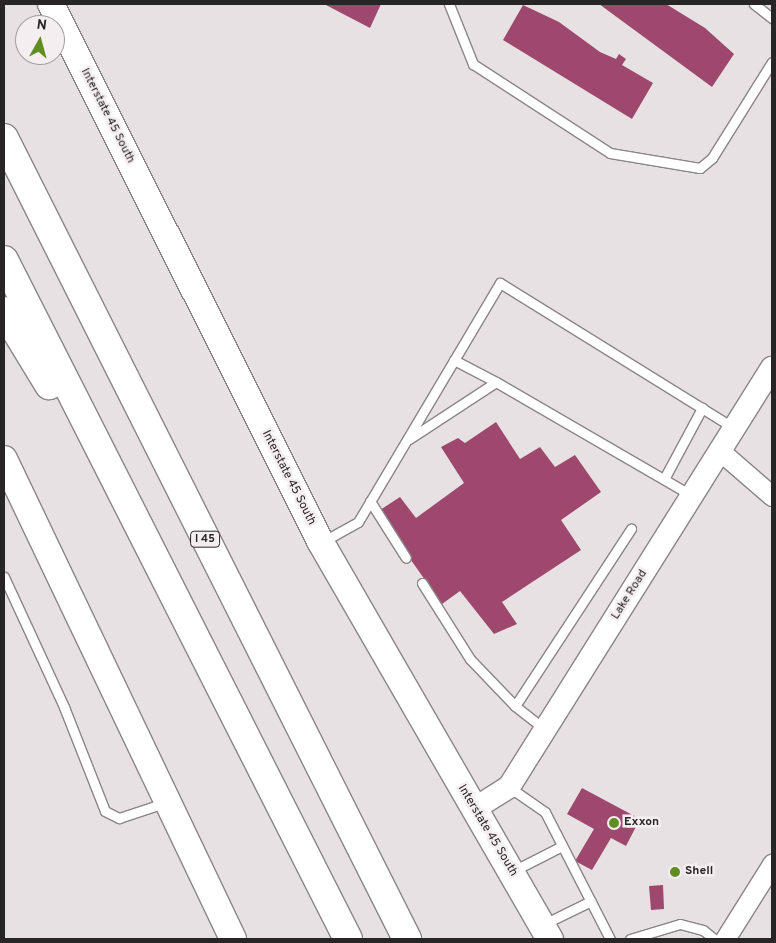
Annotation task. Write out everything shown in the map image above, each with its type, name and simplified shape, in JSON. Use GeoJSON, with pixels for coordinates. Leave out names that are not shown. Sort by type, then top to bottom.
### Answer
{"type":"FeatureCollection","features":[{"type":"Feature","properties":{"kind":"highway","name":"I 45"},"geometry":{"type":"LineString","coordinates":[[4,138],[407,939]]}},
{"type":"Feature","properties":{"kind":"highway"},"geometry":{"type":"LineString","coordinates":[[4,260],[348,939]]}},
{"type":"Feature","properties":{"kind":"highway"},"geometry":{"type":"LineString","coordinates":[[4,311],[91,453],[193,655],[291,825]]}},
{"type":"Feature","properties":{"kind":"main road","name":"Interstate 45 South"},"geometry":{"type":"LineString","coordinates":[[51,4],[321,543],[546,932]]}},
{"type":"Feature","properties":{"kind":"main road"},"geometry":{"type":"LineString","coordinates":[[4,460],[233,939]]}},
{"type":"Feature","properties":{"kind":"street","name":"Lake Road"},"geometry":{"type":"LineString","coordinates":[[474,809],[509,787],[772,368]]}},
{"type":"Feature","properties":{"kind":"street"},"geometry":{"type":"LineString","coordinates":[[720,451],[772,496]]}},
{"type":"Feature","properties":{"kind":"street"},"geometry":{"type":"LineString","coordinates":[[725,939],[772,864]]}},
{"type":"Feature","properties":{"kind":"lane"},"geometry":{"type":"LineString","coordinates":[[449,4],[474,64],[610,153],[700,168],[712,158],[772,62]]}},
{"type":"Feature","properties":{"kind":"lane"},"geometry":{"type":"LineString","coordinates":[[754,4],[772,18]]}},
{"type":"Feature","properties":{"kind":"lane"},"geometry":{"type":"LineString","coordinates":[[321,543],[358,522],[500,283],[735,428]]}},
{"type":"Feature","properties":{"kind":"lane"},"geometry":{"type":"LineString","coordinates":[[454,360],[496,382],[692,496]]}},
{"type":"Feature","properties":{"kind":"lane"},"geometry":{"type":"LineString","coordinates":[[406,441],[496,382]]}},
{"type":"Feature","properties":{"kind":"lane"},"geometry":{"type":"LineString","coordinates":[[664,479],[702,408]]}},
{"type":"Feature","properties":{"kind":"lane"},"geometry":{"type":"LineString","coordinates":[[370,501],[406,558]]}},
{"type":"Feature","properties":{"kind":"lane"},"geometry":{"type":"LineString","coordinates":[[515,706],[631,529]]}},
{"type":"Feature","properties":{"kind":"lane"},"geometry":{"type":"LineString","coordinates":[[4,577],[64,707],[105,811],[118,818],[168,802]]}},
{"type":"Feature","properties":{"kind":"lane"},"geometry":{"type":"LineString","coordinates":[[422,583],[470,658],[515,706],[545,729]]}},
{"type":"Feature","properties":{"kind":"lane"},"geometry":{"type":"LineString","coordinates":[[509,787],[545,812],[610,939]]}},
{"type":"Feature","properties":{"kind":"lane"},"geometry":{"type":"LineString","coordinates":[[511,872],[562,846]]}},
{"type":"Feature","properties":{"kind":"lane"},"geometry":{"type":"LineString","coordinates":[[546,932],[590,901]]}},
{"type":"Feature","properties":{"kind":"lane"},"geometry":{"type":"LineString","coordinates":[[630,939],[680,924],[703,930],[714,939]]}},
{"type":"Feature","properties":{"kind":"building"},"geometry":{"type":"Polygon","coordinates":[[[324,4],[381,4],[370,28],[324,4]]]}},
{"type":"Feature","properties":{"kind":"building"},"geometry":{"type":"Polygon","coordinates":[[[599,4],[666,4],[705,28],[734,54],[712,87],[599,4]]]}},
{"type":"Feature","properties":{"kind":"building"},"geometry":{"type":"Polygon","coordinates":[[[523,5],[559,22],[600,52],[616,59],[619,54],[626,59],[622,65],[653,83],[632,119],[503,40],[523,5]]]}},
{"type":"Feature","properties":{"kind":"building"},"geometry":{"type":"Polygon","coordinates":[[[496,422],[520,459],[540,447],[555,467],[575,455],[601,492],[561,520],[581,550],[502,602],[517,624],[494,634],[460,591],[442,604],[377,512],[400,497],[416,518],[464,483],[441,447],[458,438],[465,443],[496,422]]]}},
{"type":"Feature","properties":{"kind":"building"},"geometry":{"type":"Polygon","coordinates":[[[582,788],[640,819],[626,846],[611,838],[592,870],[575,861],[594,829],[567,814],[582,788]]]}},
{"type":"Feature","properties":{"kind":"building"},"geometry":{"type":"Polygon","coordinates":[[[663,885],[664,909],[651,910],[649,886],[663,885]]]}},
{"type":"Feature","properties":{"kind":"place","name":"Exxon"},"geometry":{"type":"Point","coordinates":[614,823]}},
{"type":"Feature","properties":{"kind":"place","name":"Shell"},"geometry":{"type":"Point","coordinates":[675,872]}}]}
